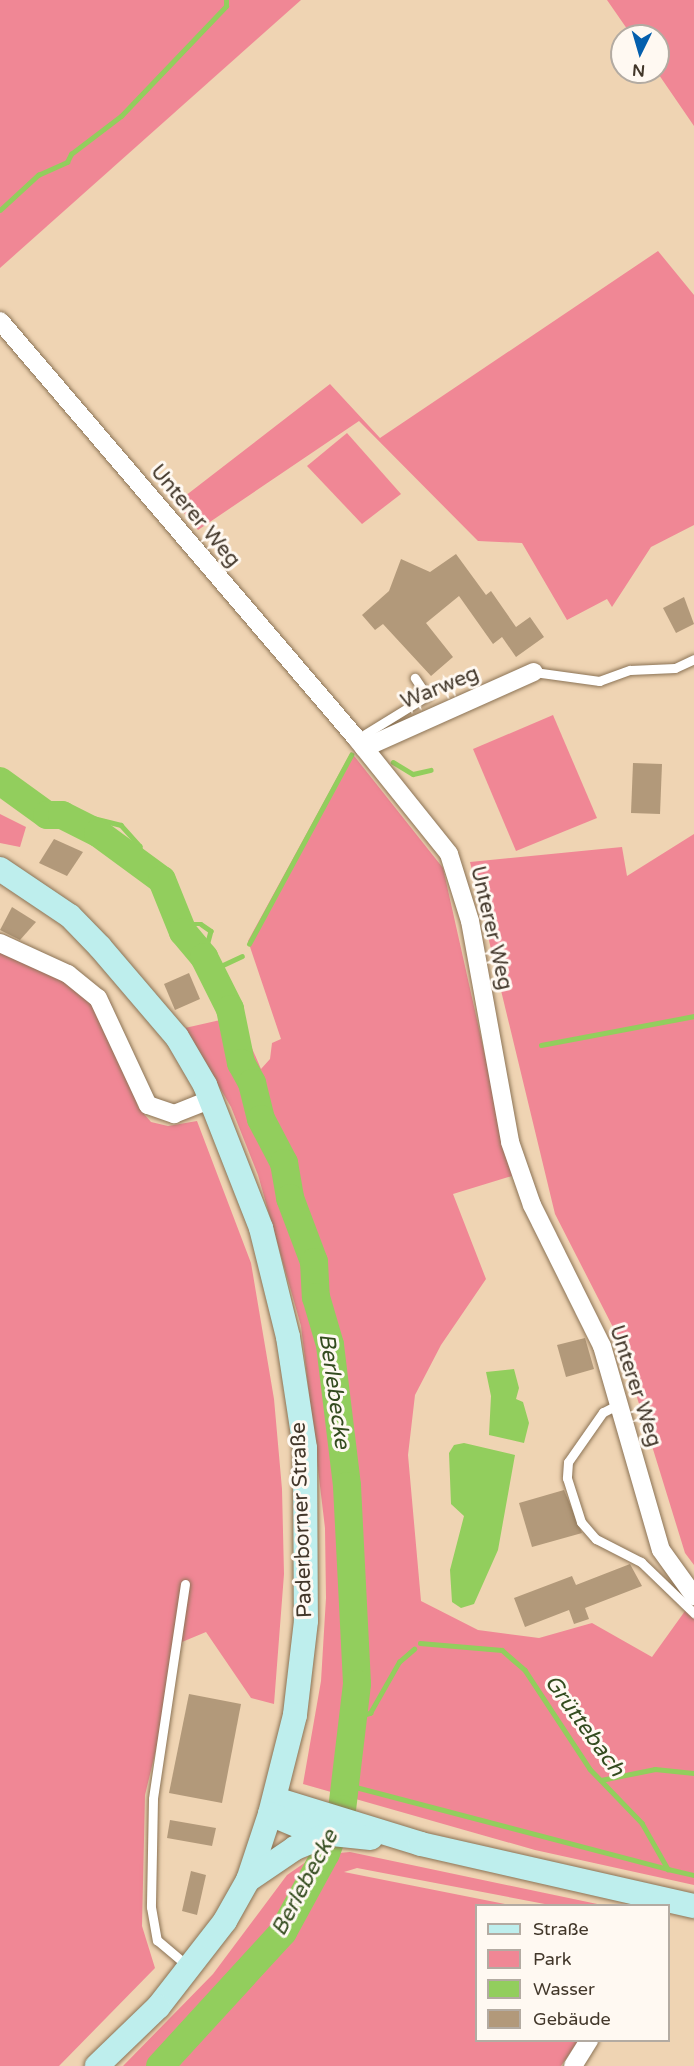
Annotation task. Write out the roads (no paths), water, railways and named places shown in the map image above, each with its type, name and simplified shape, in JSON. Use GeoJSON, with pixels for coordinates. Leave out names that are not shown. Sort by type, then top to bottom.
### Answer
{"type":"FeatureCollection","features":[{"type":"Feature","properties":{"kind":"main road","name":"Paderborner Straße"},"geometry":{"type":"LineString","coordinates":[[0,869],[70,916],[146,996],[177,1037],[212,1099],[239,1164],[278,1287],[304,1448],[306,1621],[295,1715],[272,1806],[248,1880],[191,1969],[97,2066]]}},
{"type":"Feature","properties":{"kind":"main road"},"geometry":{"type":"LineString","coordinates":[[272,1806],[318,1829],[356,1830],[421,1844],[643,1900],[694,1906]]}},
{"type":"Feature","properties":{"kind":"main road"},"geometry":{"type":"LineString","coordinates":[[248,1880],[318,1829]]}},
{"type":"Feature","properties":{"kind":"street","name":"Unterer Weg"},"geometry":{"type":"LineString","coordinates":[[0,321],[442,842],[456,870],[470,921],[510,1142],[532,1205],[602,1346],[662,1550],[694,1596]]}},
{"type":"Feature","properties":{"kind":"street","name":"Warweg"},"geometry":{"type":"LineString","coordinates":[[360,744],[534,672]]}},
{"type":"Feature","properties":{"kind":"street"},"geometry":{"type":"LineString","coordinates":[[0,943],[68,974],[98,998],[148,1105],[174,1114],[212,1099]]}},
{"type":"Feature","properties":{"kind":"street"},"geometry":{"type":"LineString","coordinates":[[573,2066],[588,2042]]}},
{"type":"Feature","properties":{"kind":"lane"},"geometry":{"type":"LineString","coordinates":[[534,672],[599,681],[630,670],[675,668],[694,659]]}},
{"type":"Feature","properties":{"kind":"lane"},"geometry":{"type":"LineString","coordinates":[[360,744],[427,696],[415,678]]}},
{"type":"Feature","properties":{"kind":"lane"},"geometry":{"type":"LineString","coordinates":[[619,1404],[603,1412],[568,1462],[567,1478],[581,1522],[596,1539],[641,1562],[694,1613]]}},
{"type":"Feature","properties":{"kind":"lane"},"geometry":{"type":"LineString","coordinates":[[185,1584],[153,1799],[150,1907],[157,1940],[191,1969]]}},
{"type":"Feature","properties":{"kind":"water"},"geometry":{"type":"Polygon","coordinates":[[[514,1369],[519,1388],[516,1399],[523,1402],[529,1423],[524,1443],[489,1435],[491,1396],[486,1372],[514,1369]]]}},
{"type":"Feature","properties":{"kind":"water"},"geometry":{"type":"Polygon","coordinates":[[[464,1443],[515,1455],[498,1550],[474,1604],[461,1608],[452,1602],[450,1570],[464,1516],[451,1504],[449,1453],[454,1445],[464,1443]]]}},
{"type":"Feature","properties":{"kind":"waterway"},"geometry":{"type":"LineString","coordinates":[[0,210],[38,175],[67,162],[71,154],[121,116],[226,6],[226,0]]}},
{"type":"Feature","properties":{"kind":"waterway"},"geometry":{"type":"LineString","coordinates":[[249,944],[351,755]]}},
{"type":"Feature","properties":{"kind":"waterway"},"geometry":{"type":"LineString","coordinates":[[393,762],[413,774],[431,770]]}},
{"type":"Feature","properties":{"kind":"waterway","name":"Berlebecke"},"geometry":{"type":"LineString","coordinates":[[0,781],[47,815],[62,815],[98,833],[162,880],[183,932],[204,957],[230,1009],[241,1063],[252,1083],[261,1119],[284,1163],[290,1198],[314,1262],[316,1297],[330,1345],[347,1486],[357,1684],[342,1809],[326,1853],[283,1932],[160,2066]]}},
{"type":"Feature","properties":{"kind":"waterway"},"geometry":{"type":"LineString","coordinates":[[62,815],[81,815],[121,825],[140,846],[142,867]]}},
{"type":"Feature","properties":{"kind":"waterway"},"geometry":{"type":"LineString","coordinates":[[181,924],[201,924],[211,931],[204,957]]}},
{"type":"Feature","properties":{"kind":"waterway"},"geometry":{"type":"LineString","coordinates":[[210,971],[242,956]]}},
{"type":"Feature","properties":{"kind":"waterway"},"geometry":{"type":"LineString","coordinates":[[541,1045],[694,1016]]}},
{"type":"Feature","properties":{"kind":"waterway","name":"Grüttebach"},"geometry":{"type":"LineString","coordinates":[[420,1643],[502,1650],[525,1670],[590,1769],[642,1823],[668,1869],[694,1875]]}},
{"type":"Feature","properties":{"kind":"waterway","name":"Grüttebach"},"geometry":{"type":"LineString","coordinates":[[356,1717],[370,1713],[399,1662],[414,1649]]}},
{"type":"Feature","properties":{"kind":"waterway"},"geometry":{"type":"LineString","coordinates":[[601,1780],[655,1769],[694,1773]]}},
{"type":"Feature","properties":{"kind":"waterway"},"geometry":{"type":"LineString","coordinates":[[348,1785],[668,1869]]}}]}
